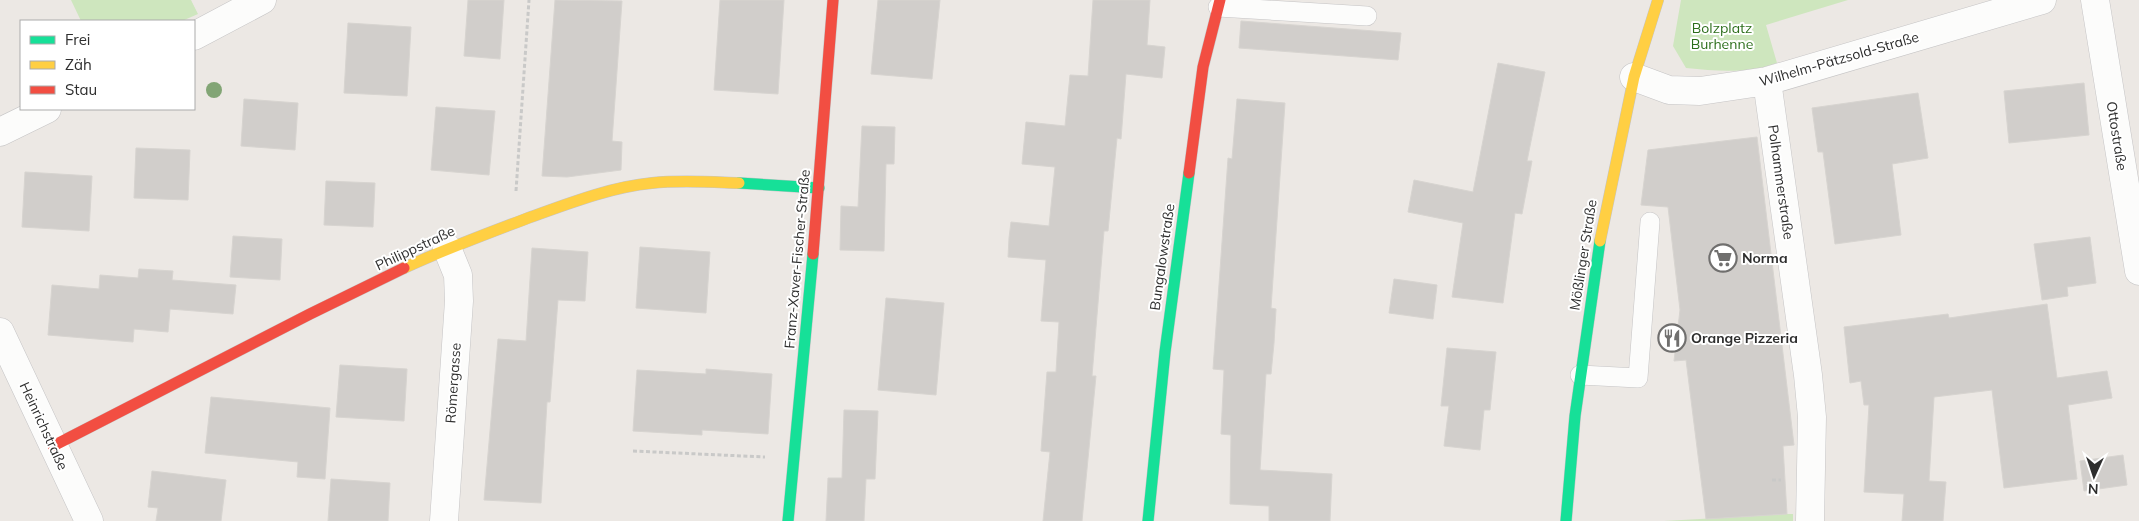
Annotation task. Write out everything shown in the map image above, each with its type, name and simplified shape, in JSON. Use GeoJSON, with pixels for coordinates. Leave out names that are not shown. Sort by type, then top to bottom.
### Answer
{"type":"FeatureCollection","features":[{"type":"Feature","properties":{"kind":"street"},"geometry":{"type":"LineString","coordinates":[[195,35],[262,0]]}},
{"type":"Feature","properties":{"kind":"street","name":"Franz-Xaver-Fischer-Straße"},"geometry":{"type":"LineString","coordinates":[[788,521],[819,188],[833,0]]}},
{"type":"Feature","properties":{"kind":"street","name":"Mößlinger Straße"},"geometry":{"type":"LineString","coordinates":[[1566,521],[1580,376],[1609,192],[1634,77],[1658,0]]}},
{"type":"Feature","properties":{"kind":"street","name":"Wilhelm-Pätzsold-Straße"},"geometry":{"type":"LineString","coordinates":[[1634,77],[1669,90],[1700,91],[1767,81],[2042,0]]}},
{"type":"Feature","properties":{"kind":"street","name":"Ottostraße"},"geometry":{"type":"LineString","coordinates":[[2095,0],[2139,271]]}},
{"type":"Feature","properties":{"kind":"street","name":"Bungalowstraße"},"geometry":{"type":"LineString","coordinates":[[1148,521],[1155,437],[1171,304],[1206,58],[1219,4]]}},
{"type":"Feature","properties":{"kind":"street","name":"Polhammerstraße"},"geometry":{"type":"LineString","coordinates":[[1767,81],[1808,375],[1812,417],[1810,521]]}},
{"type":"Feature","properties":{"kind":"street"},"geometry":{"type":"LineString","coordinates":[[0,132],[45,110]]}},
{"type":"Feature","properties":{"kind":"street","name":"Philippstraße"},"geometry":{"type":"LineString","coordinates":[[53,446],[310,314],[447,248],[603,193],[650,184],[697,181],[819,188]]}},
{"type":"Feature","properties":{"kind":"street","name":"Römergasse"},"geometry":{"type":"LineString","coordinates":[[444,521],[459,301],[458,275],[447,248]]}},
{"type":"Feature","properties":{"kind":"street","name":"Heinrichstraße"},"geometry":{"type":"LineString","coordinates":[[0,332],[89,521]]}},
{"type":"Feature","properties":{"kind":"lane"},"geometry":{"type":"LineString","coordinates":[[1219,4],[1367,16]]}},
{"type":"Feature","properties":{"kind":"lane"},"geometry":{"type":"LineString","coordinates":[[1580,376],[1638,378],[1650,222]]}},
{"type":"Feature","properties":{"kind":"path"},"geometry":{"type":"LineString","coordinates":[[520,221],[515,194],[529,0]]}},
{"type":"Feature","properties":{"kind":"path"},"geometry":{"type":"LineString","coordinates":[[633,451],[794,459]]}},
{"type":"Feature","properties":{"kind":"green space"},"geometry":{"type":"Polygon","coordinates":[[[71,0],[191,0],[198,14],[184,20],[81,20],[71,0]]]}},
{"type":"Feature","properties":{"kind":"green space","name":"Bolzplatz Burhenne"},"geometry":{"type":"Polygon","coordinates":[[[1681,0],[1848,0],[1766,25],[1777,63],[1755,69],[1732,71],[1686,68],[1673,46],[1681,0]]]}},
{"type":"Feature","properties":{"kind":"green space"},"geometry":{"type":"Polygon","coordinates":[[[1793,514],[1793,521],[1664,521],[1793,514]]]}},
{"type":"Feature","properties":{"kind":"building"},"geometry":{"type":"Polygon","coordinates":[[[468,0],[504,0],[500,59],[464,56],[468,0]]]}},
{"type":"Feature","properties":{"kind":"building"},"geometry":{"type":"Polygon","coordinates":[[[555,0],[622,1],[612,141],[622,142],[621,170],[567,177],[542,176],[555,0]]]}},
{"type":"Feature","properties":{"kind":"building"},"geometry":{"type":"Polygon","coordinates":[[[720,0],[784,0],[778,94],[714,90],[720,0]]]}},
{"type":"Feature","properties":{"kind":"building"},"geometry":{"type":"Polygon","coordinates":[[[878,0],[940,0],[932,79],[871,74],[878,0]]]}},
{"type":"Feature","properties":{"kind":"building"},"geometry":{"type":"Polygon","coordinates":[[[1093,0],[1150,0],[1147,45],[1165,47],[1162,78],[1126,74],[1121,139],[1117,138],[1108,231],[1104,231],[1092,376],[1096,376],[1082,521],[1043,521],[1050,452],[1041,451],[1047,372],[1056,372],[1059,322],[1041,321],[1046,260],[1008,257],[1009,238],[1011,222],[1049,226],[1055,167],[1022,164],[1026,122],[1065,126],[1070,75],[1088,76],[1093,0]]]}},
{"type":"Feature","properties":{"kind":"building"},"geometry":{"type":"Polygon","coordinates":[[[1241,21],[1401,33],[1398,60],[1239,48],[1241,21]]]}},
{"type":"Feature","properties":{"kind":"building"},"geometry":{"type":"Polygon","coordinates":[[[348,23],[411,27],[407,96],[344,93],[348,23]]]}},
{"type":"Feature","properties":{"kind":"building"},"geometry":{"type":"Polygon","coordinates":[[[1498,63],[1545,72],[1527,161],[1532,161],[1522,214],[1515,213],[1503,303],[1452,297],[1463,223],[1408,212],[1414,180],[1473,192],[1498,63]]]}},
{"type":"Feature","properties":{"kind":"building"},"geometry":{"type":"Polygon","coordinates":[[[2084,83],[2089,135],[2009,143],[2004,91],[2084,83]]]}},
{"type":"Feature","properties":{"kind":"building"},"geometry":{"type":"Polygon","coordinates":[[[1918,93],[1928,158],[1892,164],[1901,235],[1835,244],[1823,152],[1818,152],[1812,108],[1918,93]]]}},
{"type":"Feature","properties":{"kind":"building"},"geometry":{"type":"Polygon","coordinates":[[[244,99],[298,103],[295,150],[241,146],[244,99]]]}},
{"type":"Feature","properties":{"kind":"building"},"geometry":{"type":"Polygon","coordinates":[[[1237,99],[1285,103],[1271,308],[1276,309],[1274,343],[1271,374],[1266,374],[1260,470],[1332,474],[1330,521],[1269,521],[1269,506],[1230,504],[1231,435],[1221,434],[1224,370],[1213,369],[1228,158],[1232,159],[1237,99]]]}},
{"type":"Feature","properties":{"kind":"building"},"geometry":{"type":"Polygon","coordinates":[[[436,107],[495,111],[489,175],[431,170],[436,107]]]}},
{"type":"Feature","properties":{"kind":"building"},"geometry":{"type":"Polygon","coordinates":[[[862,126],[895,127],[894,164],[886,164],[884,251],[840,250],[841,206],[858,207],[862,126]]]}},
{"type":"Feature","properties":{"kind":"building","name":"Norma"},"geometry":{"type":"Polygon","coordinates":[[[1757,137],[1794,445],[1783,446],[1787,514],[1706,519],[1686,360],[1674,361],[1680,310],[1668,207],[1641,205],[1648,150],[1757,137]]]}},
{"type":"Feature","properties":{"kind":"building"},"geometry":{"type":"Polygon","coordinates":[[[136,148],[190,150],[188,200],[134,198],[136,148]]]}},
{"type":"Feature","properties":{"kind":"building"},"geometry":{"type":"Polygon","coordinates":[[[25,172],[92,176],[89,231],[22,227],[25,172]]]}},
{"type":"Feature","properties":{"kind":"building"},"geometry":{"type":"Polygon","coordinates":[[[326,181],[375,183],[373,227],[324,225],[326,181]]]}},
{"type":"Feature","properties":{"kind":"building"},"geometry":{"type":"Polygon","coordinates":[[[233,236],[282,239],[280,280],[230,277],[233,236]]]}},
{"type":"Feature","properties":{"kind":"building"},"geometry":{"type":"Polygon","coordinates":[[[2090,237],[2096,283],[2067,287],[2068,296],[2042,300],[2034,244],[2090,237]]]}},
{"type":"Feature","properties":{"kind":"building"},"geometry":{"type":"Polygon","coordinates":[[[640,247],[710,252],[706,313],[636,308],[640,247]]]}},
{"type":"Feature","properties":{"kind":"building"},"geometry":{"type":"Polygon","coordinates":[[[532,248],[588,252],[585,301],[558,300],[550,402],[547,402],[541,503],[484,500],[498,339],[526,341],[532,248]]]}},
{"type":"Feature","properties":{"kind":"building"},"geometry":{"type":"Polygon","coordinates":[[[139,269],[173,271],[172,280],[236,285],[233,314],[170,309],[168,332],[134,329],[133,342],[48,335],[52,285],[99,289],[100,275],[138,278],[139,269]]]}},
{"type":"Feature","properties":{"kind":"building"},"geometry":{"type":"Polygon","coordinates":[[[1394,279],[1437,285],[1433,319],[1389,313],[1394,279]]]}},
{"type":"Feature","properties":{"kind":"building"},"geometry":{"type":"Polygon","coordinates":[[[886,298],[944,303],[936,395],[878,390],[886,298]]]}},
{"type":"Feature","properties":{"kind":"building"},"geometry":{"type":"Polygon","coordinates":[[[2047,304],[2057,378],[2107,371],[2112,398],[2068,405],[2077,479],[2004,488],[1992,390],[1934,397],[1929,481],[1946,482],[1943,521],[1902,521],[1904,494],[1864,492],[1869,405],[1864,405],[1861,381],[1850,383],[1844,327],[1948,314],[1949,318],[2047,304]]]}},
{"type":"Feature","properties":{"kind":"building"},"geometry":{"type":"Polygon","coordinates":[[[1447,348],[1496,352],[1490,410],[1484,410],[1480,450],[1444,446],[1449,406],[1441,406],[1447,348]]]}},
{"type":"Feature","properties":{"kind":"building"},"geometry":{"type":"Polygon","coordinates":[[[340,365],[407,369],[404,421],[336,417],[340,365]]]}},
{"type":"Feature","properties":{"kind":"building"},"geometry":{"type":"Polygon","coordinates":[[[706,369],[772,374],[768,434],[702,430],[702,435],[633,431],[637,370],[706,374],[706,369]]]}},
{"type":"Feature","properties":{"kind":"building"},"geometry":{"type":"Polygon","coordinates":[[[211,397],[330,408],[325,479],[297,477],[298,462],[205,453],[211,397]]]}},
{"type":"Feature","properties":{"kind":"building"},"geometry":{"type":"Polygon","coordinates":[[[844,410],[878,411],[875,479],[866,479],[864,521],[826,521],[828,478],[842,478],[844,410]]]}},
{"type":"Feature","properties":{"kind":"building"},"geometry":{"type":"Polygon","coordinates":[[[2123,455],[2127,485],[2084,491],[2080,461],[2123,455]]]}},
{"type":"Feature","properties":{"kind":"building"},"geometry":{"type":"Polygon","coordinates":[[[152,471],[226,480],[221,521],[156,521],[158,508],[148,507],[152,471]]]}},
{"type":"Feature","properties":{"kind":"building"},"geometry":{"type":"Polygon","coordinates":[[[331,479],[390,483],[388,521],[328,521],[331,479]]]}},
{"type":"Feature","properties":{"kind":"traffic: fast"},"geometry":{"type":"LineString","coordinates":[[1148,521],[1165,352],[1189,173]]}},
{"type":"Feature","properties":{"kind":"traffic: fast"},"geometry":{"type":"LineString","coordinates":[[739,183],[819,188]]}},
{"type":"Feature","properties":{"kind":"traffic: fast"},"geometry":{"type":"LineString","coordinates":[[1566,521],[1575,416],[1600,241]]}},
{"type":"Feature","properties":{"kind":"traffic: fast"},"geometry":{"type":"LineString","coordinates":[[788,521],[813,254]]}},
{"type":"Feature","properties":{"kind":"traffic: slow"},"geometry":{"type":"LineString","coordinates":[[1600,241],[1634,77],[1658,0]]}},
{"type":"Feature","properties":{"kind":"traffic: slow"},"geometry":{"type":"LineString","coordinates":[[404,268],[528,218],[620,188],[663,182],[739,183]]}},
{"type":"Feature","properties":{"kind":"traffic: jam"},"geometry":{"type":"LineString","coordinates":[[813,254],[833,0]]}},
{"type":"Feature","properties":{"kind":"traffic: jam"},"geometry":{"type":"LineString","coordinates":[[1189,173],[1203,67],[1220,0]]}},
{"type":"Feature","properties":{"kind":"traffic: jam"},"geometry":{"type":"LineString","coordinates":[[53,446],[404,268]]}},
{"type":"Feature","properties":{"kind":"place","name":"Norma"},"geometry":{"type":"Point","coordinates":[1723,258]}},
{"type":"Feature","properties":{"kind":"place","name":"Orange Pizzeria"},"geometry":{"type":"Point","coordinates":[1672,338]}}]}
